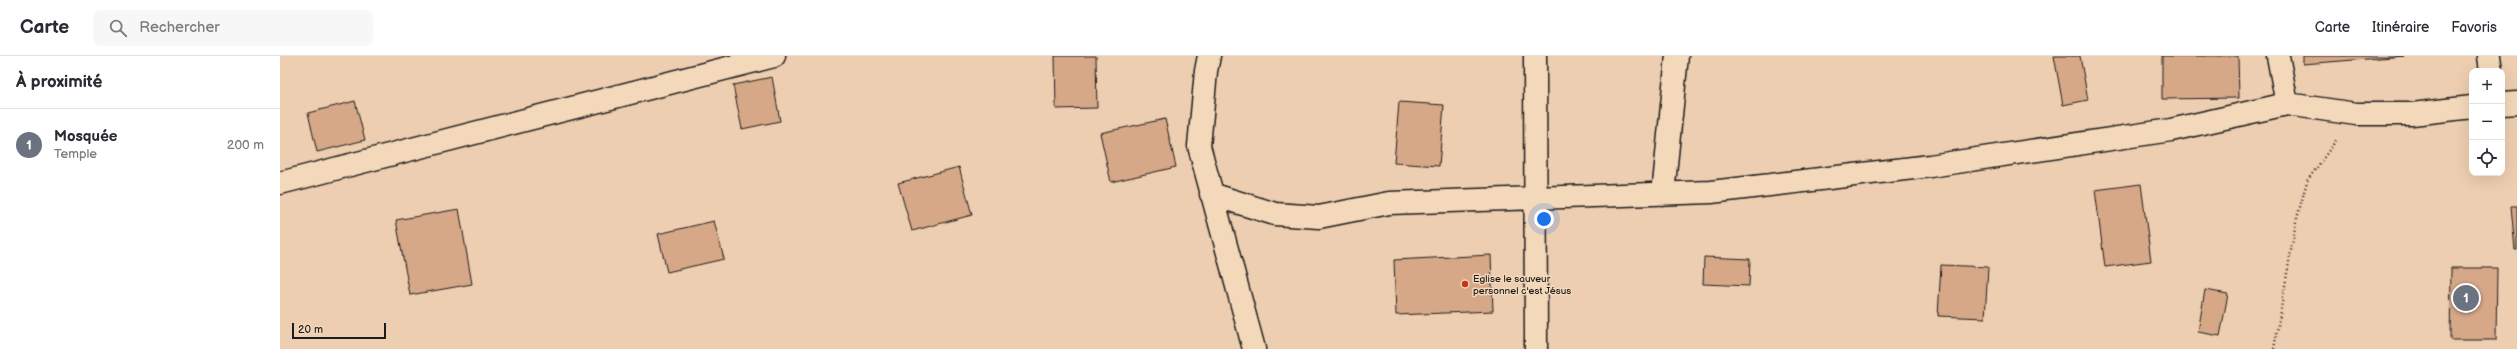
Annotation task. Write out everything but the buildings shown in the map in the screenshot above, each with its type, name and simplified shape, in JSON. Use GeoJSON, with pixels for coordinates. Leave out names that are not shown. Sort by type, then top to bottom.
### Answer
{"type":"FeatureCollection","features":[{"type":"Feature","properties":{"kind":"street"},"geometry":{"type":"LineString","coordinates":[[280,183],[774,56]]}},
{"type":"Feature","properties":{"kind":"street"},"geometry":{"type":"LineString","coordinates":[[1209,56],[1206,71],[1199,146],[1254,349]]}},
{"type":"Feature","properties":{"kind":"street"},"geometry":{"type":"LineString","coordinates":[[1535,56],[1536,349]]}},
{"type":"Feature","properties":{"kind":"street"},"geometry":{"type":"LineString","coordinates":[[1663,194],[1676,56]]}},
{"type":"Feature","properties":{"kind":"street"},"geometry":{"type":"LineString","coordinates":[[2278,56],[2287,104]]}},
{"type":"Feature","properties":{"kind":"street"},"geometry":{"type":"LineString","coordinates":[[2489,56],[2491,68]]}},
{"type":"Feature","properties":{"kind":"street"},"geometry":{"type":"LineString","coordinates":[[2505,104],[2517,103]]}},
{"type":"Feature","properties":{"kind":"street"},"geometry":{"type":"LineString","coordinates":[[1211,194],[1275,214],[1319,217],[1389,204],[1711,192],[1952,163],[2171,130],[2287,104],[2356,114],[2412,114],[2469,107]]}},
{"type":"Feature","properties":{"kind":"path"},"geometry":{"type":"LineString","coordinates":[[2274,349],[2296,222],[2306,181],[2356,114]]}},
{"type":"Feature","properties":{"kind":"place","name":"Eglise le sauveur personnel c'est Jésus"},"geometry":{"type":"Point","coordinates":[1465,284]}},
{"type":"Feature","properties":{"kind":"place","name":"Mosquée"},"geometry":{"type":"Point","coordinates":[2466,298]}}]}
